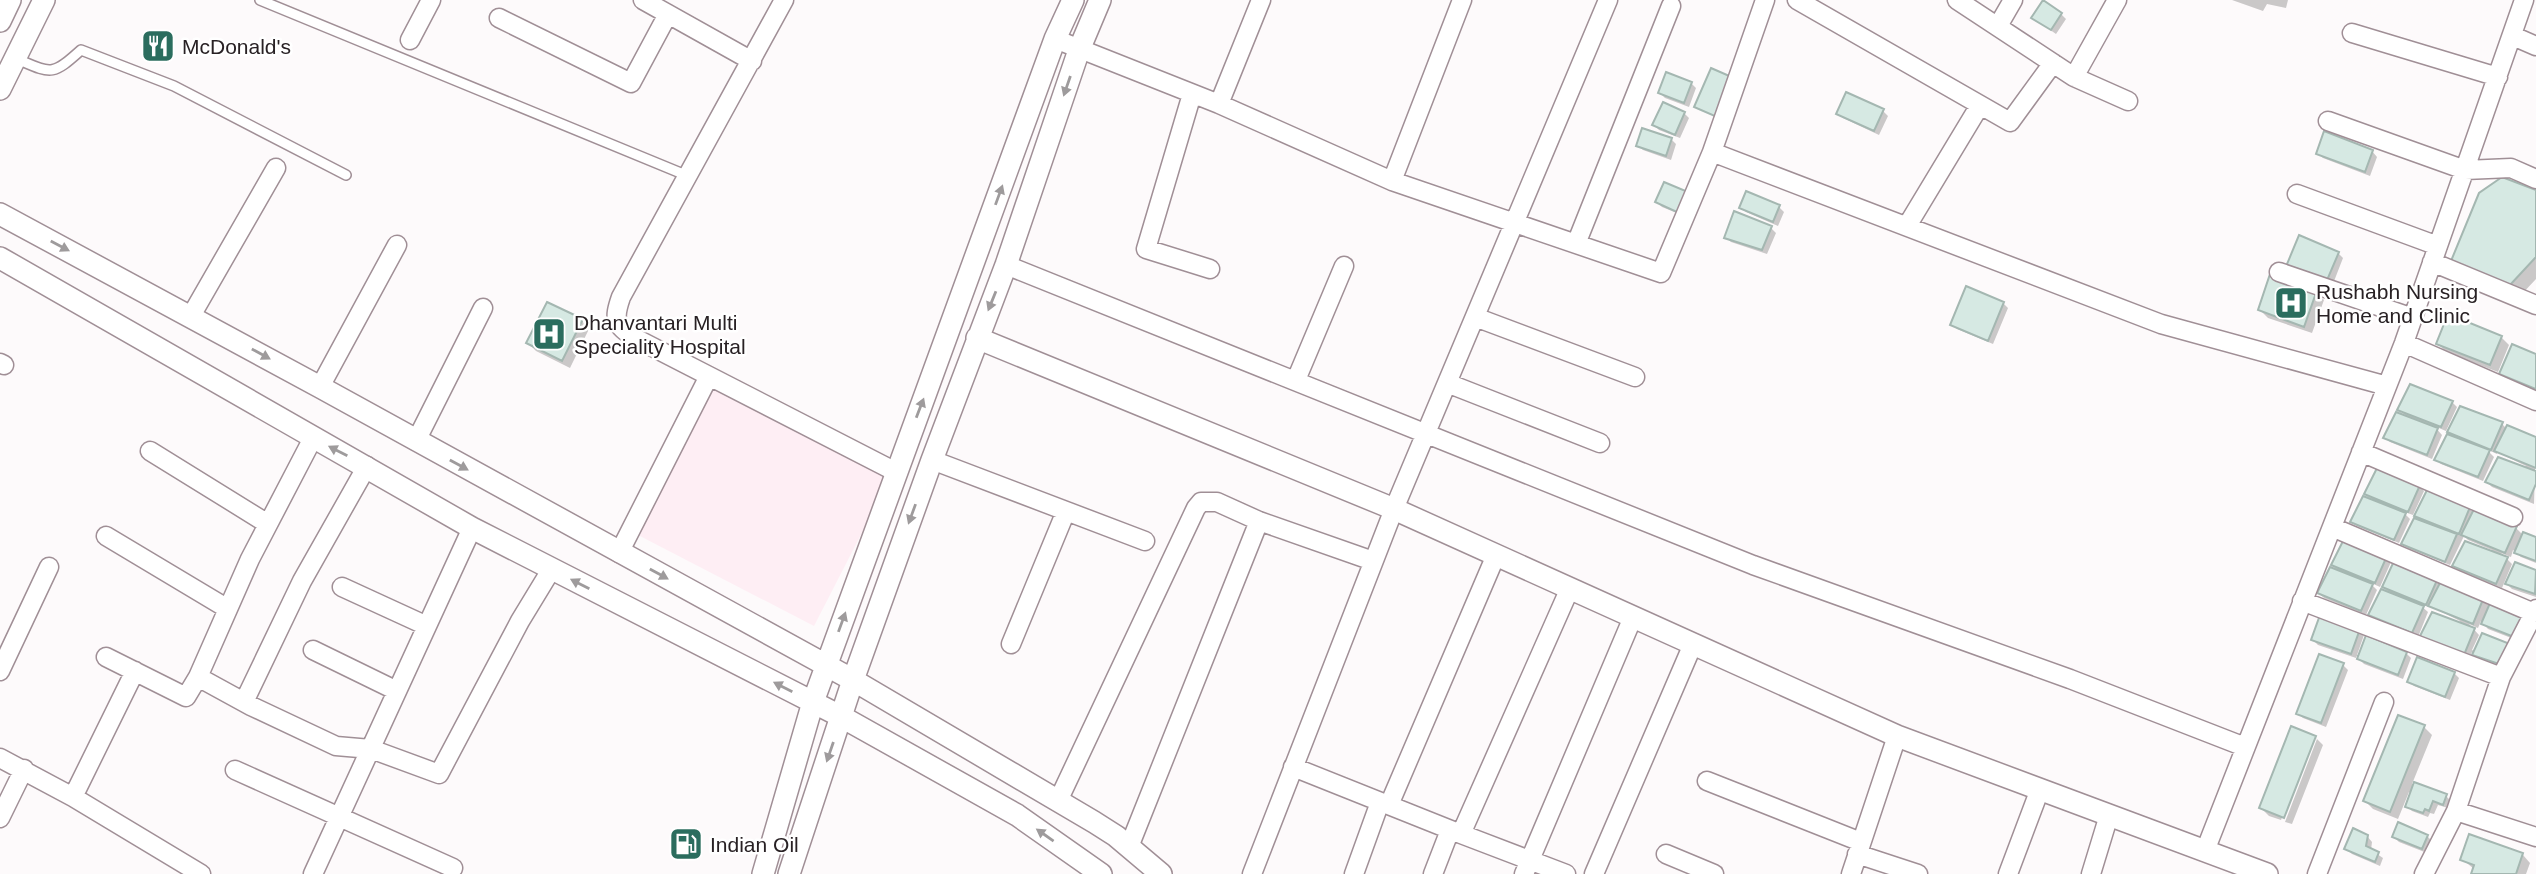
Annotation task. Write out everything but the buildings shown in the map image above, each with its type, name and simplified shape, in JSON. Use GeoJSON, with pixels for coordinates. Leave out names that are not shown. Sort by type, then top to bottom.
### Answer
{"type":"FeatureCollection","features":[{"type":"Feature","properties":{"kind":"street"},"geometry":{"type":"LineString","coordinates":[[0,21],[10,0]]}},
{"type":"Feature","properties":{"kind":"street"},"geometry":{"type":"LineString","coordinates":[[0,89],[44,0]]}},
{"type":"Feature","properties":{"kind":"street"},"geometry":{"type":"LineString","coordinates":[[410,40],[431,0]]}},
{"type":"Feature","properties":{"kind":"street"},"geometry":{"type":"LineString","coordinates":[[643,0],[752,61]]}},
{"type":"Feature","properties":{"kind":"street"},"geometry":{"type":"LineString","coordinates":[[784,0],[621,297],[616,321],[635,338],[896,472]]}},
{"type":"Feature","properties":{"kind":"street"},"geometry":{"type":"LineString","coordinates":[[763,874],[813,702],[1055,39],[1073,0]]}},
{"type":"Feature","properties":{"kind":"street"},"geometry":{"type":"LineString","coordinates":[[789,874],[853,680],[1006,265],[1079,50],[1100,0]]}},
{"type":"Feature","properties":{"kind":"street"},"geometry":{"type":"LineString","coordinates":[[1219,104],[1261,0]]}},
{"type":"Feature","properties":{"kind":"street"},"geometry":{"type":"LineString","coordinates":[[1392,181],[1462,0]]}},
{"type":"Feature","properties":{"kind":"street"},"geometry":{"type":"LineString","coordinates":[[1251,874],[1394,509],[1608,0]]}},
{"type":"Feature","properties":{"kind":"street"},"geometry":{"type":"LineString","coordinates":[[1055,39],[1219,104],[1392,181],[1661,274],[1712,152],[1766,0]]}},
{"type":"Feature","properties":{"kind":"street"},"geometry":{"type":"LineString","coordinates":[[1797,0],[2010,122],[2053,63]]}},
{"type":"Feature","properties":{"kind":"street"},"geometry":{"type":"LineString","coordinates":[[1957,0],[2074,78],[2128,101]]}},
{"type":"Feature","properties":{"kind":"street"},"geometry":{"type":"LineString","coordinates":[[1998,26],[2013,0]]}},
{"type":"Feature","properties":{"kind":"street"},"geometry":{"type":"LineString","coordinates":[[2074,78],[2117,0]]}},
{"type":"Feature","properties":{"kind":"street"},"geometry":{"type":"LineString","coordinates":[[2205,850],[2404,343],[2524,0]]}},
{"type":"Feature","properties":{"kind":"street"},"geometry":{"type":"LineString","coordinates":[[1576,244],[1671,6]]}},
{"type":"Feature","properties":{"kind":"street"},"geometry":{"type":"LineString","coordinates":[[499,18],[631,83],[667,13]]}},
{"type":"Feature","properties":{"kind":"street"},"geometry":{"type":"LineString","coordinates":[[2352,33],[2498,78]]}},
{"type":"Feature","properties":{"kind":"street"},"geometry":{"type":"LineString","coordinates":[[2513,36],[2536,46]]}},
{"type":"Feature","properties":{"kind":"street"},"geometry":{"type":"LineString","coordinates":[[1192,94],[1146,249],[1210,269]]}},
{"type":"Feature","properties":{"kind":"street"},"geometry":{"type":"LineString","coordinates":[[1907,226],[1980,105]]}},
{"type":"Feature","properties":{"kind":"street"},"geometry":{"type":"LineString","coordinates":[[2328,121],[2465,170],[2511,169],[2536,179]]}},
{"type":"Feature","properties":{"kind":"street"},"geometry":{"type":"LineString","coordinates":[[1712,152],[2161,324],[2387,386]]}},
{"type":"Feature","properties":{"kind":"street"},"geometry":{"type":"LineString","coordinates":[[191,316],[276,168]]}},
{"type":"Feature","properties":{"kind":"street"},"geometry":{"type":"LineString","coordinates":[[2297,194],[2435,254],[2536,305]]}},
{"type":"Feature","properties":{"kind":"street"},"geometry":{"type":"LineString","coordinates":[[0,214],[853,680],[1105,829],[1161,874]]}},
{"type":"Feature","properties":{"kind":"street"},"geometry":{"type":"LineString","coordinates":[[320,387],[397,245]]}},
{"type":"Feature","properties":{"kind":"street"},"geometry":{"type":"LineString","coordinates":[[0,257],[472,528],[842,717],[1017,815],[1101,874]]}},
{"type":"Feature","properties":{"kind":"street"},"geometry":{"type":"LineString","coordinates":[[1006,265],[1752,565],[2070,678],[2245,747]]}},
{"type":"Feature","properties":{"kind":"street"},"geometry":{"type":"LineString","coordinates":[[1296,380],[1344,266]]}},
{"type":"Feature","properties":{"kind":"street"},"geometry":{"type":"LineString","coordinates":[[2279,272],[2413,318]]}},
{"type":"Feature","properties":{"kind":"street"},"geometry":{"type":"LineString","coordinates":[[416,441],[483,308]]}},
{"type":"Feature","properties":{"kind":"street"},"geometry":{"type":"LineString","coordinates":[[1475,317],[1634,377]]}},
{"type":"Feature","properties":{"kind":"street"},"geometry":{"type":"LineString","coordinates":[[977,338],[1394,509],[1897,736],[2205,850],[2231,868],[2267,874]]}},
{"type":"Feature","properties":{"kind":"street"},"geometry":{"type":"LineString","coordinates":[[2404,343],[2536,401]]}},
{"type":"Feature","properties":{"kind":"street"},"geometry":{"type":"LineString","coordinates":[[619,552],[709,376]]}},
{"type":"Feature","properties":{"kind":"street"},"geometry":{"type":"LineString","coordinates":[[1447,383],[1600,443]]}},
{"type":"Feature","properties":{"kind":"street"},"geometry":{"type":"LineString","coordinates":[[106,657],[186,697],[198,677],[268,524],[313,438]]}},
{"type":"Feature","properties":{"kind":"street"},"geometry":{"type":"LineString","coordinates":[[150,451],[268,524]]}},
{"type":"Feature","properties":{"kind":"street"},"geometry":{"type":"LineString","coordinates":[[2361,452],[2513,517]]}},
{"type":"Feature","properties":{"kind":"street"},"geometry":{"type":"LineString","coordinates":[[932,460],[1145,541]]}},
{"type":"Feature","properties":{"kind":"street"},"geometry":{"type":"LineString","coordinates":[[244,702],[302,581],[367,466]]}},
{"type":"Feature","properties":{"kind":"street"},"geometry":{"type":"LineString","coordinates":[[1058,801],[1201,502],[1209,500],[1259,521],[1373,561]]}},
{"type":"Feature","properties":{"kind":"street"},"geometry":{"type":"LineString","coordinates":[[1011,643],[1066,512]]}},
{"type":"Feature","properties":{"kind":"street"},"geometry":{"type":"LineString","coordinates":[[1129,847],[1259,521]]}},
{"type":"Feature","properties":{"kind":"street"},"geometry":{"type":"LineString","coordinates":[[2332,527],[2535,611],[2501,677],[2456,811],[2424,874]]}},
{"type":"Feature","properties":{"kind":"street"},"geometry":{"type":"LineString","coordinates":[[313,874],[472,528]]}},
{"type":"Feature","properties":{"kind":"street"},"geometry":{"type":"LineString","coordinates":[[106,536],[228,609]]}},
{"type":"Feature","properties":{"kind":"street"},"geometry":{"type":"LineString","coordinates":[[1354,874],[1496,555]]}},
{"type":"Feature","properties":{"kind":"street"},"geometry":{"type":"LineString","coordinates":[[0,671],[48,567]]}},
{"type":"Feature","properties":{"kind":"street"},"geometry":{"type":"LineString","coordinates":[[198,677],[336,746],[371,749],[439,774],[520,621],[551,570]]}},
{"type":"Feature","properties":{"kind":"street"},"geometry":{"type":"LineString","coordinates":[[342,587],[426,626]]}},
{"type":"Feature","properties":{"kind":"street"},"geometry":{"type":"LineString","coordinates":[[1433,874],[1456,832],[1570,588]]}},
{"type":"Feature","properties":{"kind":"street"},"geometry":{"type":"LineString","coordinates":[[2302,601],[2501,677]]}},
{"type":"Feature","properties":{"kind":"street"},"geometry":{"type":"LineString","coordinates":[[1527,867],[1633,617]]}},
{"type":"Feature","properties":{"kind":"street"},"geometry":{"type":"LineString","coordinates":[[1594,874],[1693,643]]}},
{"type":"Feature","properties":{"kind":"street"},"geometry":{"type":"LineString","coordinates":[[313,650],[397,691]]}},
{"type":"Feature","properties":{"kind":"street"},"geometry":{"type":"LineString","coordinates":[[73,797],[135,671]]}},
{"type":"Feature","properties":{"kind":"street"},"geometry":{"type":"LineString","coordinates":[[2317,874],[2385,702]]}},
{"type":"Feature","properties":{"kind":"street"},"geometry":{"type":"LineString","coordinates":[[1851,874],[1897,736]]}},
{"type":"Feature","properties":{"kind":"street"},"geometry":{"type":"LineString","coordinates":[[0,758],[73,797],[201,874]]}},
{"type":"Feature","properties":{"kind":"street"},"geometry":{"type":"LineString","coordinates":[[1293,767],[1456,832],[1527,867],[1566,874]]}},
{"type":"Feature","properties":{"kind":"street"},"geometry":{"type":"LineString","coordinates":[[0,818],[24,769]]}},
{"type":"Feature","properties":{"kind":"street"},"geometry":{"type":"LineString","coordinates":[[235,770],[453,868]]}},
{"type":"Feature","properties":{"kind":"street"},"geometry":{"type":"LineString","coordinates":[[1707,781],[1918,874]]}},
{"type":"Feature","properties":{"kind":"street"},"geometry":{"type":"LineString","coordinates":[[2008,874],[2040,789]]}},
{"type":"Feature","properties":{"kind":"street"},"geometry":{"type":"LineString","coordinates":[[2456,811],[2536,837]]}},
{"type":"Feature","properties":{"kind":"street"},"geometry":{"type":"LineString","coordinates":[[2091,874],[2109,815]]}},
{"type":"Feature","properties":{"kind":"street"},"geometry":{"type":"LineString","coordinates":[[1666,854],[1714,874]]}},
{"type":"Feature","properties":{"kind":"lane"},"geometry":{"type":"LineString","coordinates":[[260,0],[688,176]]}},
{"type":"Feature","properties":{"kind":"lane"},"geometry":{"type":"LineString","coordinates":[[15,58],[46,71],[58,70],[81,50],[174,86],[346,175]]}},
{"type":"Feature","properties":{"kind":"shaded area"},"geometry":{"type":"Polygon","coordinates":[[[714,387],[890,478],[814,626],[638,535],[714,387]]]}},
{"type":"Feature","properties":{"kind":"place","name":"McDonald's"},"geometry":{"type":"Point","coordinates":[158,46]}},
{"type":"Feature","properties":{"kind":"place","name":"Rushabh Nursing Home and Clinic"},"geometry":{"type":"Point","coordinates":[2291,303]}},
{"type":"Feature","properties":{"kind":"place","name":"Dhanvantari Multi Speciality Hospital"},"geometry":{"type":"Point","coordinates":[549,334]}},
{"type":"Feature","properties":{"kind":"place","name":"Indian Oil"},"geometry":{"type":"Point","coordinates":[686,844]}}]}
